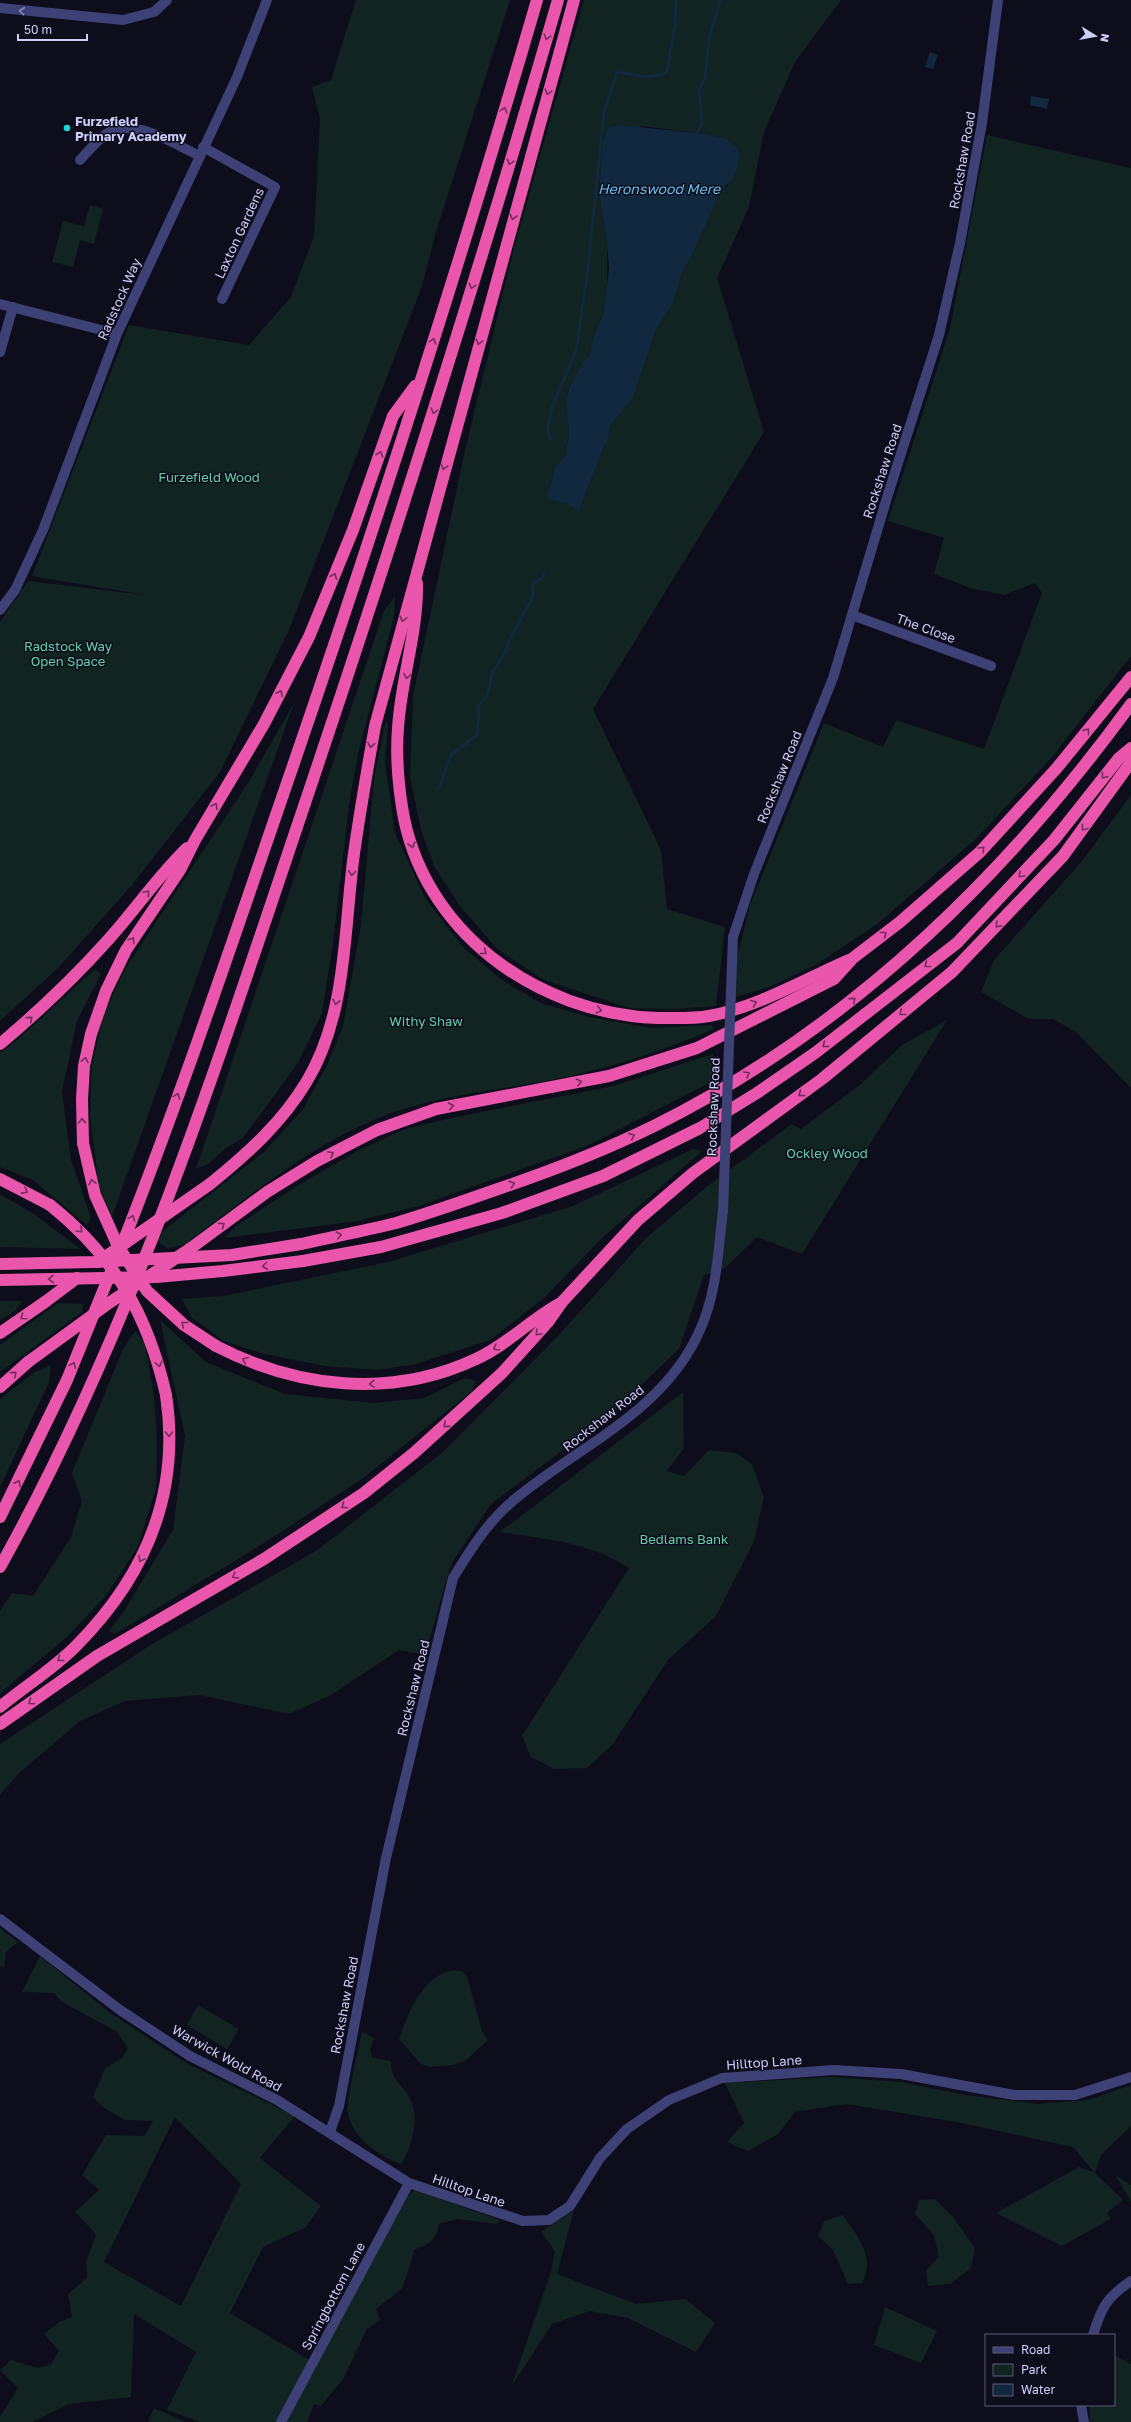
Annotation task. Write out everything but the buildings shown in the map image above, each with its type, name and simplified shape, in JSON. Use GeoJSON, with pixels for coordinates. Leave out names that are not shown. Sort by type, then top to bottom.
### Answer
{"type":"FeatureCollection","features":[{"type":"Feature","properties":{"kind":"highway"},"geometry":{"type":"LineString","coordinates":[[0,1517],[67,1380],[127,1231],[217,986],[302,738],[421,378],[537,0]]}},
{"type":"Feature","properties":{"kind":"highway"},"geometry":{"type":"LineString","coordinates":[[0,1568],[60,1454],[114,1334],[210,1078],[288,855],[400,517],[479,264],[558,0]]}},
{"type":"Feature","properties":{"kind":"highway"},"geometry":{"type":"LineString","coordinates":[[0,1333],[45,1302],[131,1237],[210,1184],[268,1134],[290,1107],[307,1081],[330,1028],[340,979],[360,806],[375,726],[417,568],[574,0]]}},
{"type":"Feature","properties":{"kind":"highway"},"geometry":{"type":"LineString","coordinates":[[421,378],[393,416],[353,530],[309,637],[264,724],[180,870],[126,950],[106,992],[91,1034],[84,1066],[82,1099],[83,1143],[95,1194],[118,1246],[147,1291],[184,1325],[216,1346],[263,1368],[313,1381],[371,1385],[405,1381],[451,1369],[476,1359],[499,1347],[539,1315],[562,1302]]}},
{"type":"Feature","properties":{"kind":"highway"},"geometry":{"type":"LineString","coordinates":[[417,568],[418,611],[398,727],[399,772],[402,808],[413,849],[427,882],[451,918],[481,950],[517,977],[554,996],[593,1009],[629,1017],[678,1018],[709,1016],[749,1005],[853,958]]}},
{"type":"Feature","properties":{"kind":"highway"},"geometry":{"type":"LineString","coordinates":[[0,1386],[28,1362],[109,1303],[191,1248],[267,1192],[317,1161],[377,1130],[436,1109],[608,1076],[697,1048],[834,979],[853,958],[900,922],[980,852],[1056,769],[1131,677]]}},
{"type":"Feature","properties":{"kind":"highway"},"geometry":{"type":"LineString","coordinates":[[0,1264],[93,1262],[232,1255],[301,1244],[396,1222],[566,1166],[654,1126],[751,1072],[848,1004],[934,932],[1015,847],[1103,742],[1131,704]]}},
{"type":"Feature","properties":{"kind":"highway"},"geometry":{"type":"LineString","coordinates":[[0,1280],[156,1276],[222,1271],[303,1261],[381,1247],[480,1220],[603,1176],[700,1128],[757,1093],[815,1053],[956,943],[1054,840],[1119,758],[1131,748]]}},
{"type":"Feature","properties":{"kind":"highway"},"geometry":{"type":"LineString","coordinates":[[0,1724],[97,1656],[264,1559],[364,1493],[419,1448],[502,1373],[548,1322],[562,1302],[638,1220],[693,1173],[822,1079],[952,972],[1063,856],[1131,762]]}},
{"type":"Feature","properties":{"kind":"highway"},"geometry":{"type":"LineString","coordinates":[[0,1044],[41,1009],[108,940],[171,863],[196,840]]}},
{"type":"Feature","properties":{"kind":"highway"},"geometry":{"type":"LineString","coordinates":[[0,1179],[50,1205],[91,1241],[129,1292],[142,1317],[158,1358],[166,1395],[169,1431],[165,1489],[154,1530],[139,1565],[110,1608],[74,1648],[0,1707]]}},
{"type":"Feature","properties":{"kind":"street"},"geometry":{"type":"LineString","coordinates":[[0,8],[123,20],[154,12],[167,0]]}},
{"type":"Feature","properties":{"kind":"street","name":"Radstock Way"},"geometry":{"type":"LineString","coordinates":[[0,610],[15,590],[43,530],[117,334],[236,77],[267,0]]}},
{"type":"Feature","properties":{"kind":"street","name":"Rockshaw Road"},"geometry":{"type":"LineString","coordinates":[[330,2132],[339,2106],[386,1858],[453,1578],[472,1547],[493,1520],[509,1504],[610,1433],[647,1403],[678,1367],[701,1329],[709,1305],[714,1281],[723,1211],[733,937],[754,874],[833,678],[939,335],[960,243],[982,123],[998,0]]}},
{"type":"Feature","properties":{"kind":"street"},"geometry":{"type":"LineString","coordinates":[[80,160],[106,134],[124,128],[140,129],[201,151]]}},
{"type":"Feature","properties":{"kind":"street","name":"Laxton Gardens"},"geometry":{"type":"LineString","coordinates":[[201,151],[275,187],[222,299]]}},
{"type":"Feature","properties":{"kind":"street"},"geometry":{"type":"LineString","coordinates":[[0,304],[117,334]]}},
{"type":"Feature","properties":{"kind":"street"},"geometry":{"type":"LineString","coordinates":[[0,352],[13,307]]}},
{"type":"Feature","properties":{"kind":"street","name":"The Close"},"geometry":{"type":"LineString","coordinates":[[852,614],[991,666]]}},
{"type":"Feature","properties":{"kind":"street","name":"Warwick Wold Road"},"geometry":{"type":"LineString","coordinates":[[0,1919],[120,2010],[190,2056],[277,2100],[409,2183]]}},
{"type":"Feature","properties":{"kind":"street","name":"Hilltop Lane"},"geometry":{"type":"LineString","coordinates":[[409,2183],[523,2222],[549,2220],[570,2206],[600,2158],[627,2129],[669,2100],[722,2078],[834,2070],[901,2074],[1014,2095],[1075,2095],[1131,2077]]}},
{"type":"Feature","properties":{"kind":"street","name":"Springbottom Lane"},"geometry":{"type":"LineString","coordinates":[[280,2422],[409,2183]]}},
{"type":"Feature","properties":{"kind":"street"},"geometry":{"type":"LineString","coordinates":[[1093,2334],[1102,2308],[1111,2297],[1131,2281]]}},
{"type":"Feature","properties":{"kind":"street"},"geometry":{"type":"LineString","coordinates":[[1081,2406],[1084,2422]]}},
{"type":"Feature","properties":{"kind":"green space","name":"Furzefield Wood"},"geometry":{"type":"Polygon","coordinates":[[[356,0],[510,0],[436,232],[421,289],[289,630],[220,772],[132,885],[58,968],[0,1021],[0,622],[28,581],[145,595],[32,576],[129,325],[249,345],[291,297],[314,236],[320,118],[312,87],[331,80],[356,0]]]}},
{"type":"Feature","properties":{"kind":"green space"},"geometry":{"type":"Polygon","coordinates":[[[584,0],[841,0],[795,62],[764,132],[749,207],[717,278],[764,432],[593,709],[661,850],[667,909],[725,927],[716,1006],[674,1009],[629,1008],[544,980],[497,949],[459,905],[434,866],[421,830],[410,777],[413,696],[465,450],[514,248],[584,0]],[[641,126],[602,159],[599,193],[607,244],[607,290],[604,311],[592,341],[590,355],[582,363],[569,388],[566,402],[569,434],[565,456],[556,465],[563,502],[579,511],[603,449],[607,443],[610,426],[633,398],[656,330],[673,304],[683,271],[693,254],[721,189],[728,186],[723,139],[697,133],[641,126]]]}},
{"type":"Feature","properties":{"kind":"green space"},"geometry":{"type":"Polygon","coordinates":[[[987,135],[1131,168],[1131,656],[1052,757],[977,838],[876,925],[817,964],[769,987],[736,997],[737,958],[750,905],[824,723],[883,747],[896,720],[984,749],[1042,593],[1035,583],[1004,595],[970,588],[934,574],[944,538],[888,521],[950,328],[987,135]]]}},
{"type":"Feature","properties":{"kind":"green space"},"geometry":{"type":"Polygon","coordinates":[[[90,205],[103,209],[94,244],[80,240],[73,267],[52,262],[63,221],[84,226],[90,205]]]}},
{"type":"Feature","properties":{"kind":"green space"},"geometry":{"type":"Polygon","coordinates":[[[395,596],[394,616],[358,754],[349,805],[333,943],[322,1013],[298,1063],[243,1138],[226,1148],[208,1164],[196,1169],[384,611],[395,596]]]}},
{"type":"Feature","properties":{"kind":"green space"},"geometry":{"type":"Polygon","coordinates":[[[294,703],[112,1217],[99,1186],[90,1118],[92,1065],[104,1013],[125,969],[248,783],[294,703]]]}},
{"type":"Feature","properties":{"kind":"green space","name":"Withy Shaw"},"geometry":{"type":"Polygon","coordinates":[[[386,720],[388,725],[385,762],[395,833],[425,898],[463,947],[502,980],[541,1003],[589,1017],[651,1028],[712,1025],[714,1029],[659,1051],[622,1063],[541,1082],[445,1098],[398,1111],[376,1119],[325,1144],[301,1159],[185,1244],[168,1249],[154,1238],[264,1152],[304,1108],[328,1063],[343,1026],[361,925],[374,778],[386,720]]]}},
{"type":"Feature","properties":{"kind":"green space"},"geometry":{"type":"Polygon","coordinates":[[[1131,795],[1131,1088],[1076,1032],[1053,1019],[1029,1019],[981,992],[994,960],[1082,861],[1131,795]]]}},
{"type":"Feature","properties":{"kind":"green space"},"geometry":{"type":"Polygon","coordinates":[[[95,969],[101,974],[77,1021],[62,1092],[71,1160],[91,1218],[87,1225],[33,1180],[0,1167],[0,1053],[15,1042],[95,969]]]}},
{"type":"Feature","properties":{"kind":"green space","name":"Ockley Wood"},"geometry":{"type":"Polygon","coordinates":[[[947,1020],[802,1254],[757,1237],[725,1268],[704,1275],[679,1349],[611,1414],[491,1504],[451,1564],[425,1655],[399,1650],[331,1695],[289,1714],[199,1695],[125,1701],[80,1721],[18,1774],[0,1795],[0,1744],[152,1644],[316,1551],[443,1452],[557,1337],[647,1237],[709,1185],[792,1124],[801,1129],[861,1084],[902,1045],[947,1020]]]}},
{"type":"Feature","properties":{"kind":"green space"},"geometry":{"type":"Polygon","coordinates":[[[713,1054],[713,1081],[589,1145],[419,1206],[358,1221],[224,1238],[236,1226],[300,1184],[361,1149],[405,1129],[451,1118],[613,1086],[713,1054]]]}},
{"type":"Feature","properties":{"kind":"green space"},"geometry":{"type":"Polygon","coordinates":[[[693,1149],[702,1151],[602,1238],[544,1298],[490,1340],[416,1364],[377,1370],[325,1366],[265,1354],[224,1341],[192,1318],[182,1299],[223,1296],[388,1262],[573,1206],[693,1149]]]}},
{"type":"Feature","properties":{"kind":"green space"},"geometry":{"type":"Polygon","coordinates":[[[0,1194],[34,1214],[80,1249],[0,1247],[0,1194]]]}},
{"type":"Feature","properties":{"kind":"green space"},"geometry":{"type":"Polygon","coordinates":[[[0,1301],[22,1301],[15,1311],[0,1320],[0,1301]]]}},
{"type":"Feature","properties":{"kind":"green space"},"geometry":{"type":"Polygon","coordinates":[[[58,1303],[83,1304],[82,1312],[0,1372],[0,1345],[58,1303]]]}},
{"type":"Feature","properties":{"kind":"green space"},"geometry":{"type":"Polygon","coordinates":[[[160,1320],[206,1362],[285,1394],[374,1403],[424,1398],[465,1378],[476,1381],[472,1391],[362,1479],[264,1543],[115,1634],[109,1631],[121,1616],[173,1530],[185,1436],[160,1320]]]}},
{"type":"Feature","properties":{"kind":"green space"},"geometry":{"type":"Polygon","coordinates":[[[135,1331],[145,1343],[155,1403],[157,1444],[156,1489],[137,1548],[104,1598],[67,1637],[0,1693],[0,1611],[12,1593],[33,1596],[71,1537],[82,1501],[72,1473],[123,1349],[135,1331]]]}},
{"type":"Feature","properties":{"kind":"green space"},"geometry":{"type":"Polygon","coordinates":[[[51,1365],[49,1382],[0,1487],[0,1399],[35,1372],[51,1365]]]}},
{"type":"Feature","properties":{"kind":"green space","name":"Bedlams Bank"},"geometry":{"type":"Polygon","coordinates":[[[683,1392],[684,1448],[667,1471],[684,1476],[709,1450],[736,1453],[752,1464],[764,1498],[754,1541],[716,1616],[668,1660],[613,1744],[587,1768],[554,1769],[531,1757],[522,1736],[629,1568],[599,1552],[583,1547],[500,1532],[683,1392]]]}},
{"type":"Feature","properties":{"kind":"green space"},"geometry":{"type":"Polygon","coordinates":[[[0,1928],[18,1942],[6,1952],[4,1968],[0,1965],[0,1928]]]}},
{"type":"Feature","properties":{"kind":"green space"},"geometry":{"type":"Polygon","coordinates":[[[40,1956],[109,2012],[186,2063],[295,2116],[260,2158],[321,2206],[306,2227],[263,2247],[230,2313],[311,2361],[278,2422],[200,2422],[167,2410],[196,2352],[134,2314],[131,2397],[69,2404],[32,2422],[0,2422],[0,2417],[18,2388],[0,2370],[11,2360],[38,2368],[50,2365],[59,2351],[44,2334],[59,2322],[72,2317],[68,2294],[87,2278],[86,2262],[96,2234],[75,2212],[99,2190],[82,2175],[106,2135],[144,2136],[153,2121],[125,2120],[104,2108],[93,2097],[105,2068],[122,2058],[128,2048],[116,2031],[62,2002],[54,1993],[22,1992],[40,1956]],[[175,2117],[104,2262],[181,2306],[241,2184],[175,2117]]]}},
{"type":"Feature","properties":{"kind":"green space"},"geometry":{"type":"Polygon","coordinates":[[[454,1970],[461,1971],[467,1976],[482,2032],[488,2040],[465,2061],[453,2065],[430,2067],[421,2064],[399,2039],[412,2007],[425,1987],[433,1979],[443,1973],[454,1970]]]}},
{"type":"Feature","properties":{"kind":"green space"},"geometry":{"type":"Polygon","coordinates":[[[198,2005],[239,2029],[227,2049],[187,2025],[198,2005]]]}},
{"type":"Feature","properties":{"kind":"green space"},"geometry":{"type":"Polygon","coordinates":[[[362,2032],[374,2038],[370,2048],[372,2058],[391,2061],[395,2079],[408,2095],[414,2109],[415,2117],[413,2134],[405,2158],[401,2164],[384,2156],[368,2145],[355,2131],[348,2114],[350,2087],[362,2032]]]}},
{"type":"Feature","properties":{"kind":"green space"},"geometry":{"type":"Polygon","coordinates":[[[831,2077],[901,2082],[966,2095],[1037,2104],[1088,2100],[1131,2085],[1131,2126],[1101,2155],[1095,2173],[1123,2200],[1107,2213],[1111,2219],[1062,2246],[996,2213],[1079,2167],[1094,2172],[1073,2147],[957,2122],[846,2104],[795,2112],[778,2134],[748,2151],[727,2142],[744,2123],[725,2083],[831,2077]]]}},
{"type":"Feature","properties":{"kind":"green space"},"geometry":{"type":"Polygon","coordinates":[[[1116,2176],[1131,2185],[1131,2202],[1116,2176]]]}},
{"type":"Feature","properties":{"kind":"green space"},"geometry":{"type":"Polygon","coordinates":[[[415,2190],[500,2220],[496,2224],[458,2219],[439,2224],[434,2238],[425,2245],[414,2250],[409,2270],[401,2289],[376,2309],[380,2320],[367,2329],[343,2379],[321,2406],[314,2404],[307,2422],[286,2422],[407,2197],[415,2190]]]}},
{"type":"Feature","properties":{"kind":"green space"},"geometry":{"type":"Polygon","coordinates":[[[935,2199],[953,2217],[975,2248],[971,2268],[950,2284],[928,2286],[926,2270],[939,2257],[934,2235],[915,2214],[919,2200],[935,2199]]]}},
{"type":"Feature","properties":{"kind":"green space"},"geometry":{"type":"Polygon","coordinates":[[[574,2210],[557,2274],[636,2304],[685,2299],[715,2323],[696,2352],[628,2318],[590,2311],[552,2324],[511,2387],[551,2272],[555,2251],[541,2232],[574,2210]]]}},
{"type":"Feature","properties":{"kind":"green space"},"geometry":{"type":"Polygon","coordinates":[[[843,2215],[859,2239],[866,2256],[866,2274],[862,2283],[848,2284],[833,2250],[818,2236],[824,2221],[843,2215]]]}},
{"type":"Feature","properties":{"kind":"green space"},"geometry":{"type":"Polygon","coordinates":[[[885,2307],[937,2331],[921,2363],[874,2345],[885,2307]]]}},
{"type":"Feature","properties":{"kind":"green space"},"geometry":{"type":"Polygon","coordinates":[[[1115,2356],[1131,2364],[1131,2422],[1090,2422],[1090,2406],[1115,2406],[1115,2356]]]}},
{"type":"Feature","properties":{"kind":"green space"},"geometry":{"type":"Polygon","coordinates":[[[154,2408],[185,2422],[148,2422],[154,2408]]]}},
{"type":"Feature","properties":{"kind":"water"},"geometry":{"type":"Polygon","coordinates":[[[930,52],[938,55],[933,69],[925,67],[930,52]]]}},
{"type":"Feature","properties":{"kind":"water"},"geometry":{"type":"Polygon","coordinates":[[[1031,96],[1049,99],[1047,109],[1030,105],[1031,96]]]}},
{"type":"Feature","properties":{"kind":"water","name":"Heronswood Mere"},"geometry":{"type":"Polygon","coordinates":[[[619,125],[697,133],[723,138],[736,147],[739,155],[738,167],[732,180],[721,190],[693,254],[683,271],[673,304],[656,330],[633,398],[610,426],[607,443],[603,449],[579,511],[563,502],[547,499],[556,465],[565,456],[569,434],[566,402],[569,388],[582,363],[590,355],[592,341],[604,311],[609,269],[607,244],[599,193],[603,143],[608,128],[619,125]]]}},
{"type":"Feature","properties":{"kind":"waterway"},"geometry":{"type":"LineString","coordinates":[[550,439],[548,429],[552,407],[576,351],[587,276],[604,112],[617,73],[620,72],[646,77],[664,74],[667,71],[675,26],[676,0]]}},
{"type":"Feature","properties":{"kind":"waterway"},"geometry":{"type":"LineString","coordinates":[[697,133],[702,123],[699,90],[705,78],[709,40],[720,0]]}},
{"type":"Feature","properties":{"kind":"waterway"},"geometry":{"type":"LineString","coordinates":[[439,788],[451,755],[477,735],[479,716],[478,707],[488,694],[492,673],[505,653],[507,645],[533,596],[533,583],[541,579],[544,573]]}},
{"type":"Feature","properties":{"kind":"place","name":"Furzefield Primary Academy"},"geometry":{"type":"Point","coordinates":[67,128]}},
{"type":"Feature","properties":{"kind":"park label","name":"Radstock Way Open Space"},"geometry":{"type":"Point","coordinates":[68,654]}}]}
